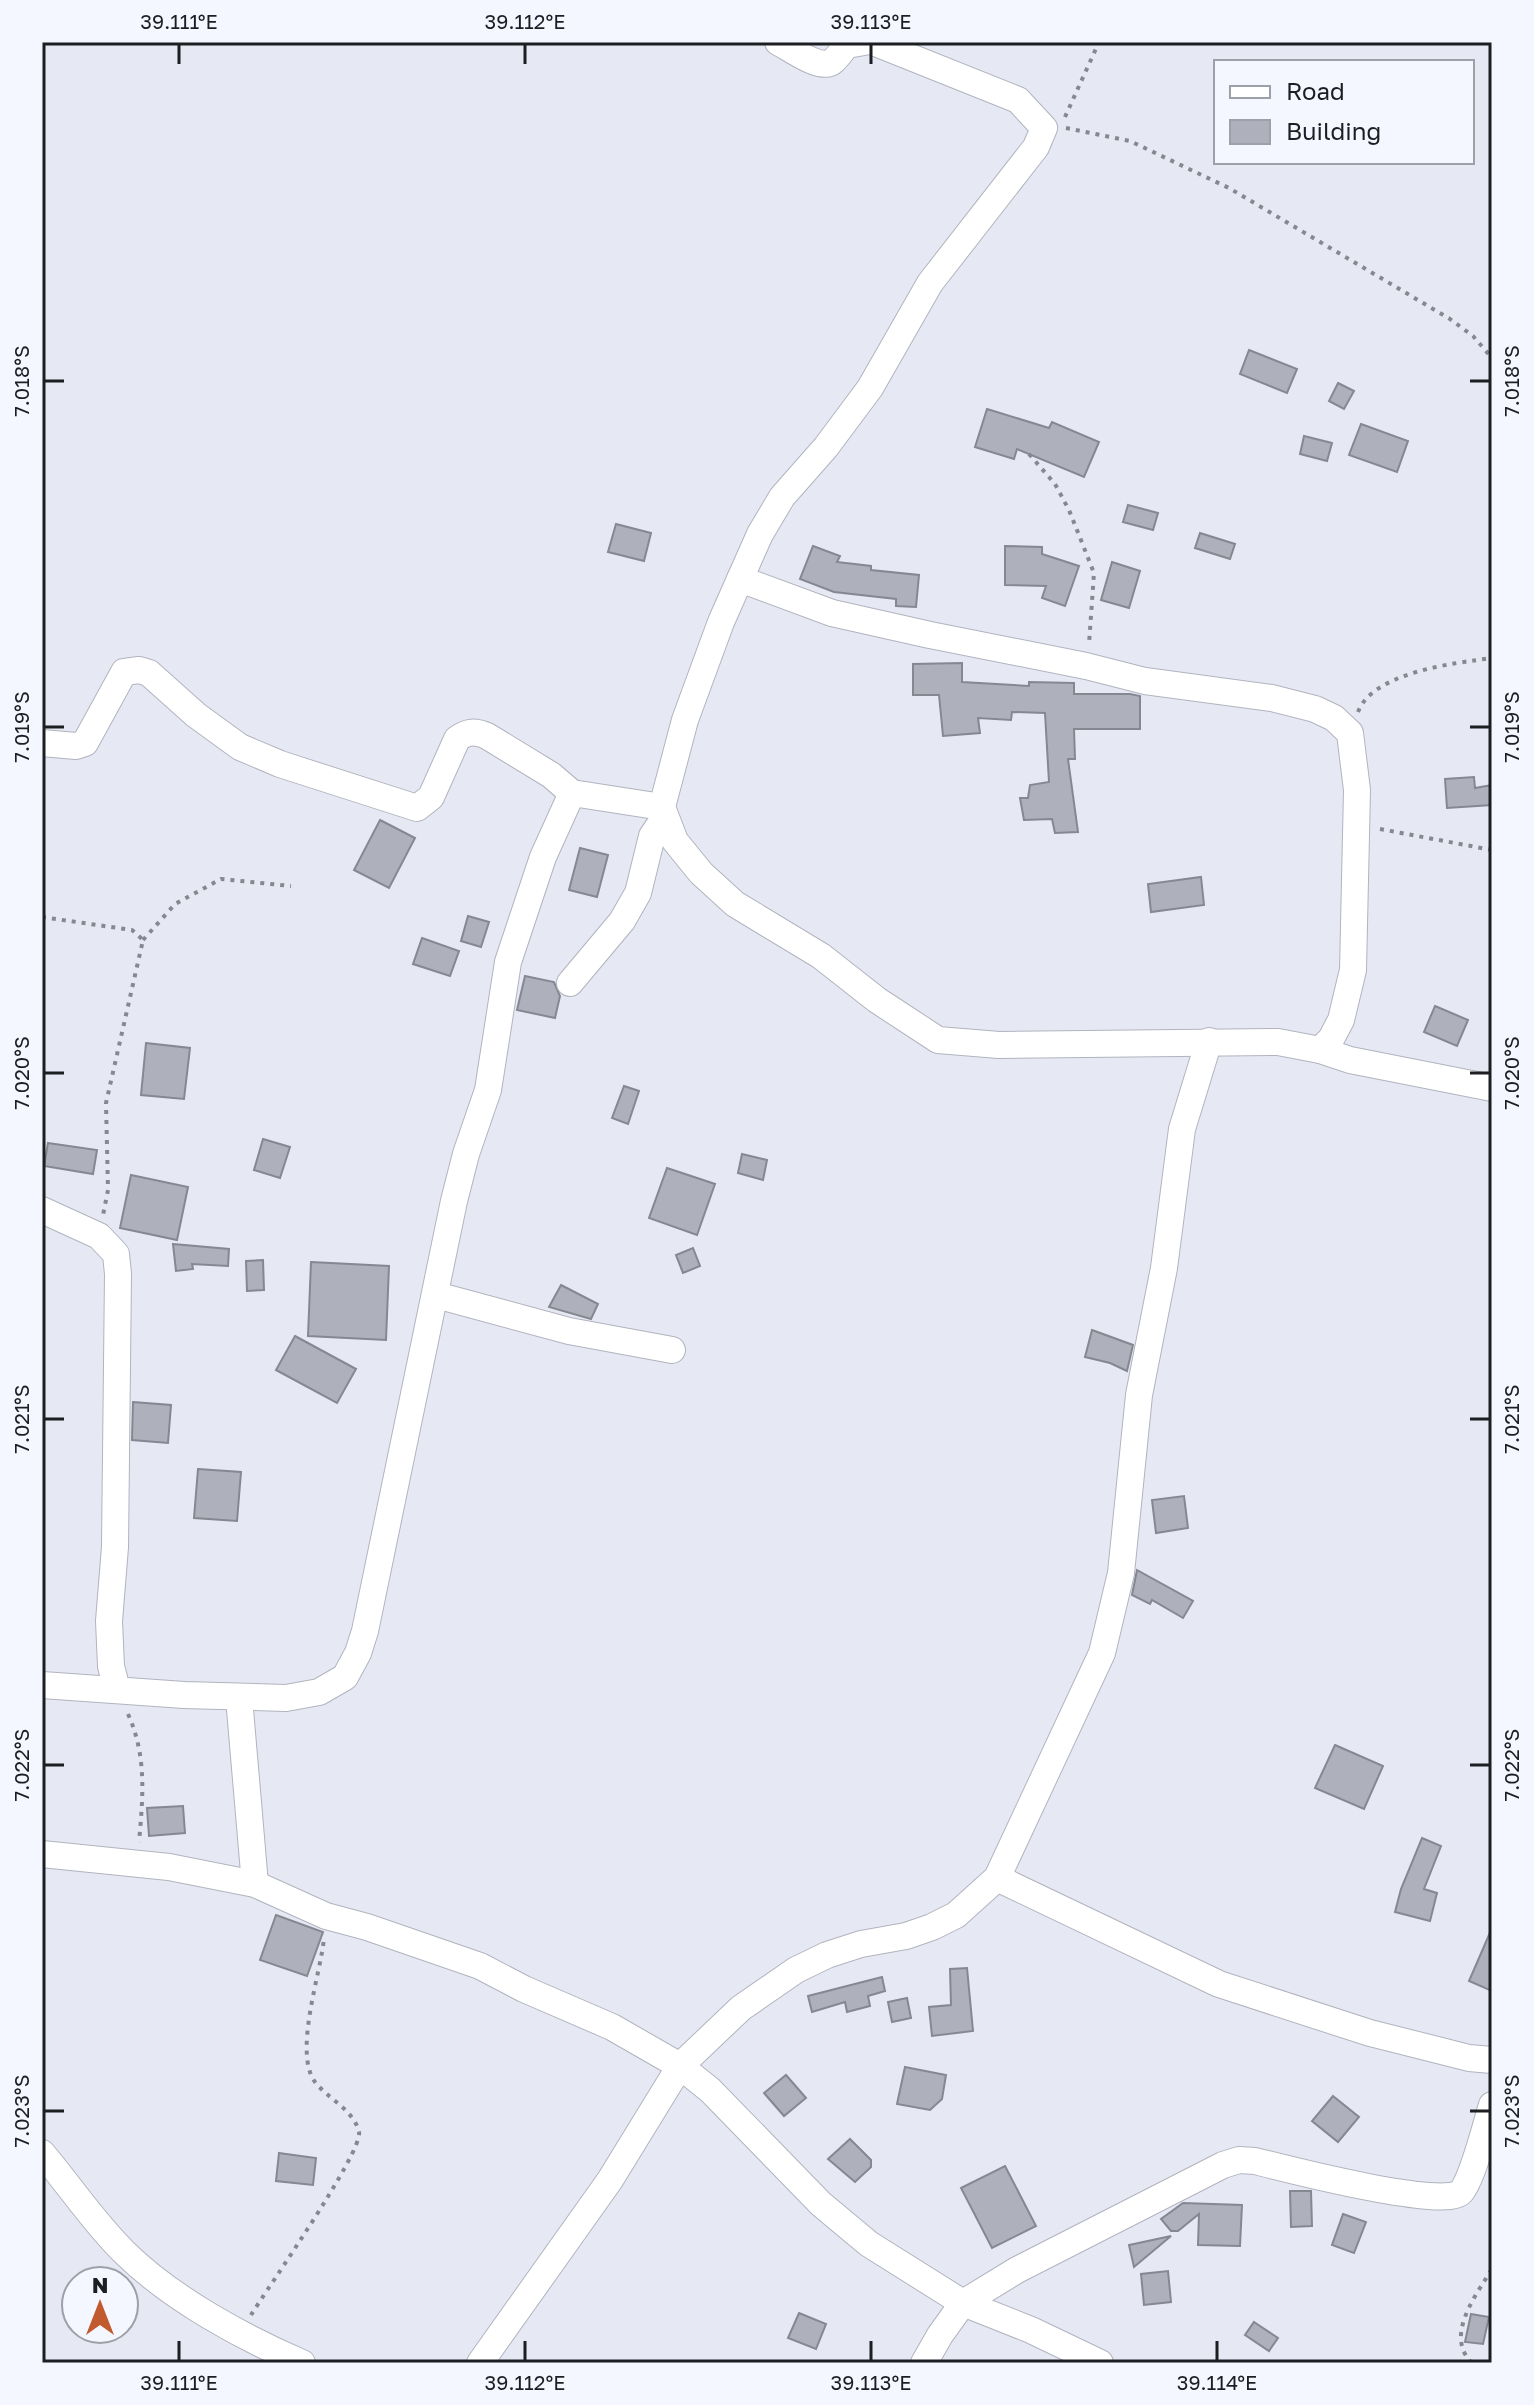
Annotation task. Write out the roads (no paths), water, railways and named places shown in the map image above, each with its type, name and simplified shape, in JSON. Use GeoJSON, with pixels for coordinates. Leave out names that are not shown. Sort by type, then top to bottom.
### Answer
{"type":"FeatureCollection","features":[{"type":"Feature","properties":{"kind":"street"},"geometry":{"type":"LineString","coordinates":[[778,42],[825,65],[832,63],[847,45],[864,42]]}},
{"type":"Feature","properties":{"kind":"street"},"geometry":{"type":"LineString","coordinates":[[570,983],[627,912],[638,893],[652,836],[664,812],[685,720],[760,534],[782,497],[826,447],[870,388],[930,283],[1036,147],[1044,128],[1018,100],[873,42]]}},
{"type":"Feature","properties":{"kind":"street"},"geometry":{"type":"LineString","coordinates":[[740,579],[832,613],[1145,681],[1272,698],[1334,718],[1350,733],[1357,790],[1353,970],[1341,1020],[1331,1039],[1320,1050]]}},
{"type":"Feature","properties":{"kind":"street"},"geometry":{"type":"LineString","coordinates":[[42,743],[76,746],[85,743],[124,672],[139,670],[149,673],[196,715],[240,747],[280,764],[404,805],[417,808],[431,797],[457,739],[465,733],[476,732],[551,775],[572,793],[664,812]]}},
{"type":"Feature","properties":{"kind":"street"},"geometry":{"type":"LineString","coordinates":[[42,1685],[239,1698],[286,1698],[319,1692],[345,1677],[358,1653],[466,1154],[488,1090],[508,962],[543,857],[572,793]]}},
{"type":"Feature","properties":{"kind":"street"},"geometry":{"type":"LineString","coordinates":[[664,812],[675,841],[701,873],[735,904],[821,956],[877,1000],[938,1040],[999,1045],[1278,1042],[1320,1050],[1350,1060],[1492,1088]]}},
{"type":"Feature","properties":{"kind":"street"},"geometry":{"type":"LineString","coordinates":[[480,2363],[610,2180],[680,2066],[741,2008],[796,1970],[827,1955],[861,1944],[906,1936],[956,1915],[997,1878],[1102,1653],[1121,1573],[1139,1395],[1164,1268],[1182,1129],[1209,1041]]}},
{"type":"Feature","properties":{"kind":"street"},"geometry":{"type":"LineString","coordinates":[[42,1210],[99,1236],[116,1254],[115,1547],[109,1621],[111,1666],[117,1690]]}},
{"type":"Feature","properties":{"kind":"street"},"geometry":{"type":"LineString","coordinates":[[436,1295],[569,1331],[672,1350]]}},
{"type":"Feature","properties":{"kind":"street"},"geometry":{"type":"LineString","coordinates":[[239,1698],[255,1884]]}},
{"type":"Feature","properties":{"kind":"street"},"geometry":{"type":"LineString","coordinates":[[42,1854],[136,1863],[255,1884],[326,1916],[480,1966],[524,1989],[612,2027],[680,2066],[710,2090],[821,2204],[857,2234],[963,2303],[1031,2330],[1100,2363]]}},
{"type":"Feature","properties":{"kind":"street"},"geometry":{"type":"LineString","coordinates":[[997,1878],[1219,1984],[1370,2033],[1469,2058],[1492,2060]]}},
{"type":"Feature","properties":{"kind":"street"},"geometry":{"type":"LineString","coordinates":[[924,2363],[963,2303],[1017,2270],[1208,2171],[1239,2160],[1415,2196],[1456,2196],[1468,2175],[1492,2105]]}},
{"type":"Feature","properties":{"kind":"street"},"geometry":{"type":"LineString","coordinates":[[42,2153],[126,2253],[187,2301],[239,2334],[302,2363]]}}]}
